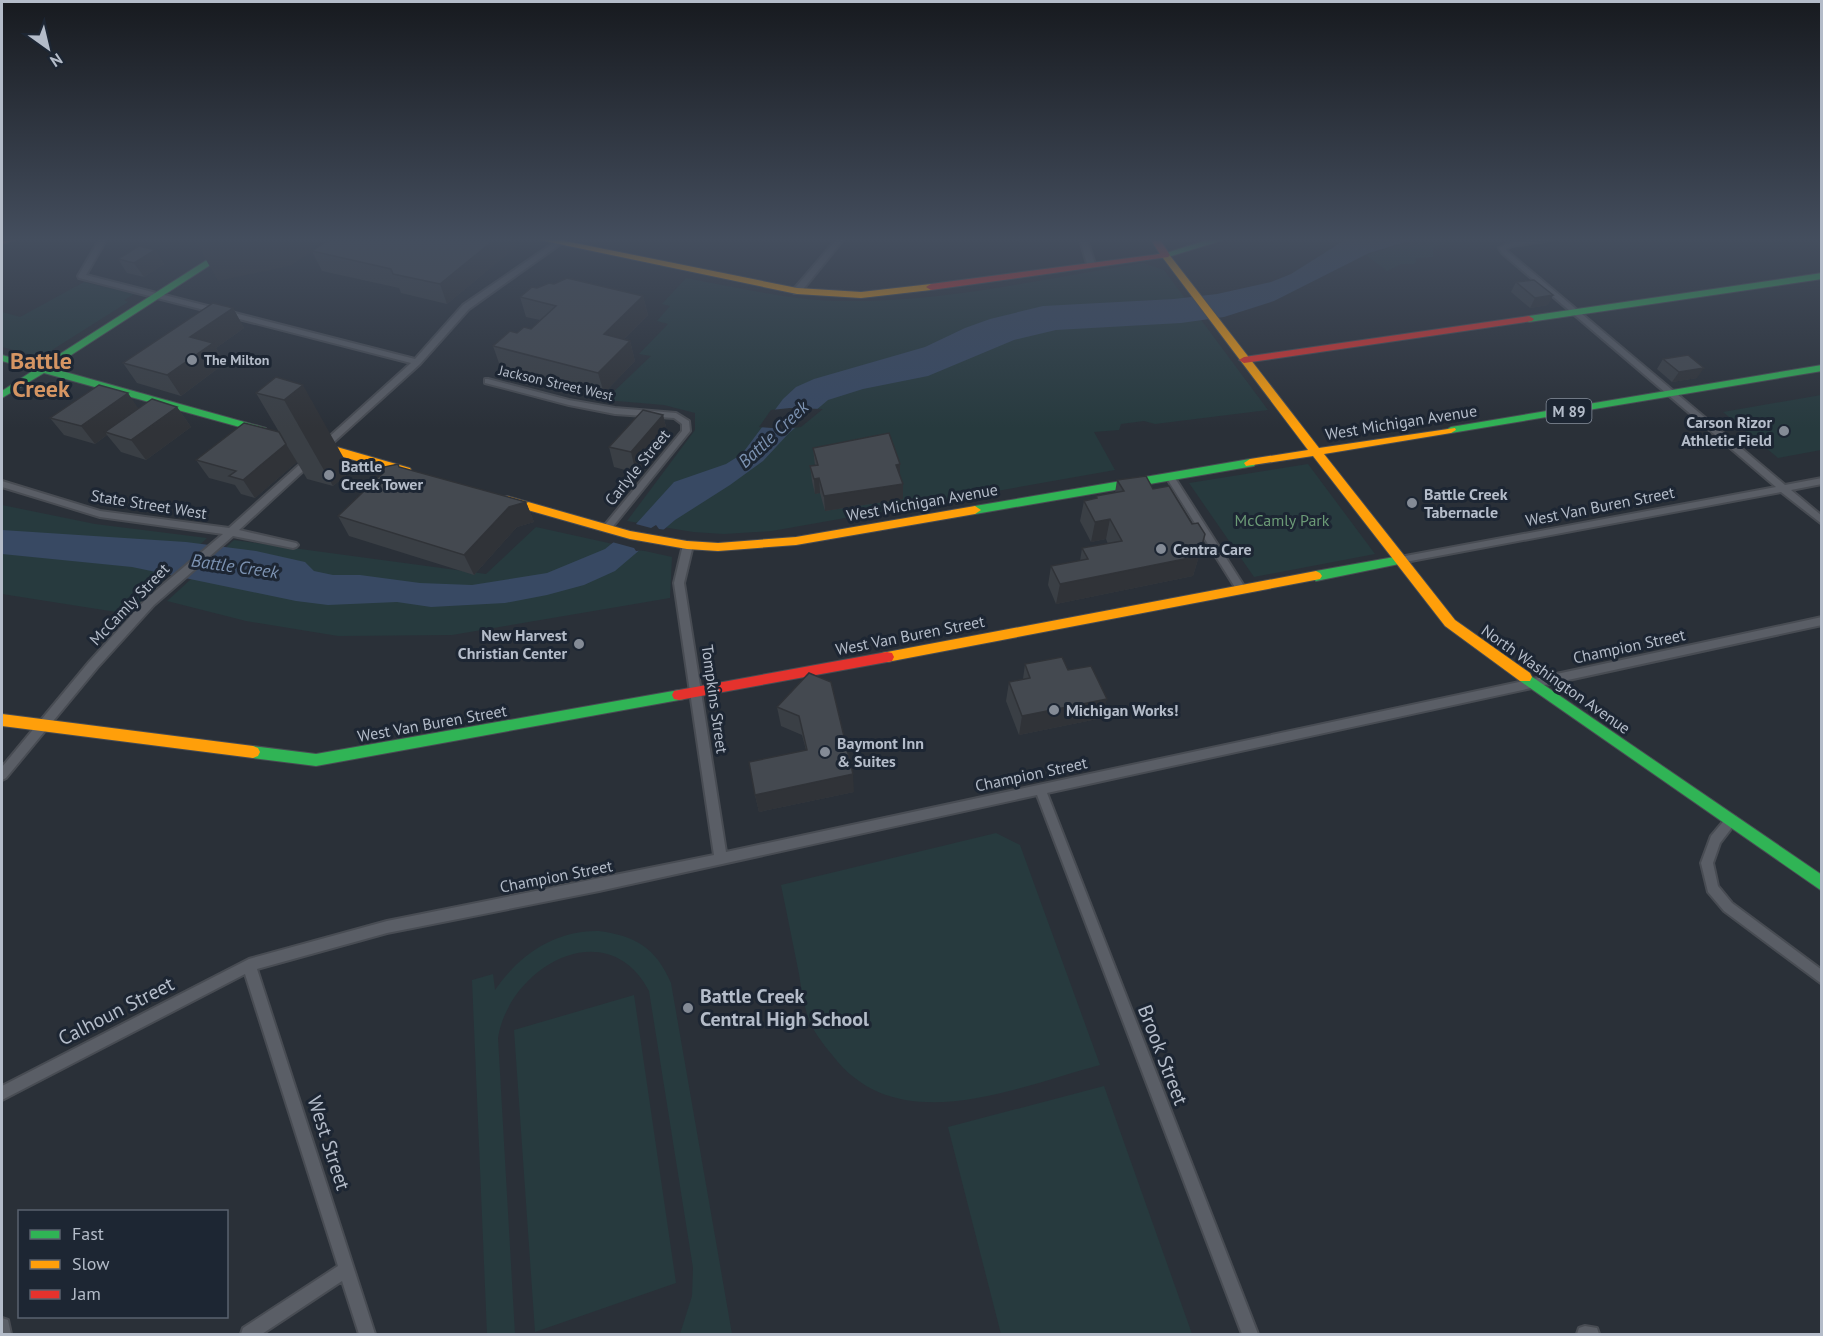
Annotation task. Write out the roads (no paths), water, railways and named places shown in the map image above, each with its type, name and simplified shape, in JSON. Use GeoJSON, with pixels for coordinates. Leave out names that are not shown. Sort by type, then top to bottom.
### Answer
{"type":"FeatureCollection","features":[{"type":"Feature","properties":{"kind":"main road"},"geometry":{"type":"LineString","coordinates":[[2,395],[149,302]]}},
{"type":"Feature","properties":{"kind":"main road","name":"North Washington Avenue"},"geometry":{"type":"LineString","coordinates":[[1202,302],[1244,360],[1450,623],[1821,884]]}},
{"type":"Feature","properties":{"kind":"main road"},"geometry":{"type":"LineString","coordinates":[[1244,360],[1642,302]]}},
{"type":"Feature","properties":{"kind":"main road"},"geometry":{"type":"LineString","coordinates":[[2,358],[280,435]]}},
{"type":"Feature","properties":{"kind":"main road","name":"West Michigan Avenue"},"geometry":{"type":"LineString","coordinates":[[495,496],[613,530],[673,544],[743,546],[795,541],[1821,368]]}},
{"type":"Feature","properties":{"kind":"main road"},"geometry":{"type":"LineString","coordinates":[[318,446],[417,474]]}},
{"type":"Feature","properties":{"kind":"main road","name":"West Van Buren Street"},"geometry":{"type":"LineString","coordinates":[[2,720],[316,760],[1400,560]]}},
{"type":"Feature","properties":{"kind":"street"},"geometry":{"type":"LineString","coordinates":[[189,302],[417,362]]}},
{"type":"Feature","properties":{"kind":"street","name":"McCamly Street"},"geometry":{"type":"LineString","coordinates":[[2,775],[116,638],[172,581],[231,532],[318,446],[417,362],[473,302]]}},
{"type":"Feature","properties":{"kind":"street"},"geometry":{"type":"LineString","coordinates":[[1564,302],[1821,521]]}},
{"type":"Feature","properties":{"kind":"street","name":"Jackson Street West"},"geometry":{"type":"LineString","coordinates":[[488,381],[569,402],[615,411],[675,416],[686,423]]}},
{"type":"Feature","properties":{"kind":"street","name":"Carlyle Street"},"geometry":{"type":"LineString","coordinates":[[613,530],[686,431],[686,423]]}},
{"type":"Feature","properties":{"kind":"street"},"geometry":{"type":"LineString","coordinates":[[1170,477],[1242,589]]}},
{"type":"Feature","properties":{"kind":"street","name":"West Van Buren Street"},"geometry":{"type":"LineString","coordinates":[[1400,560],[1821,481]]}},
{"type":"Feature","properties":{"kind":"street","name":"State Street West"},"geometry":{"type":"LineString","coordinates":[[2,484],[100,514],[231,532],[293,545]]}},
{"type":"Feature","properties":{"kind":"street","name":"Tompkins Street"},"geometry":{"type":"LineString","coordinates":[[688,545],[679,583],[721,858]]}},
{"type":"Feature","properties":{"kind":"street","name":"Champion Street"},"geometry":{"type":"LineString","coordinates":[[249,965],[394,925],[721,858],[1821,621]]}},
{"type":"Feature","properties":{"kind":"street","name":"Brook Street"},"geometry":{"type":"LineString","coordinates":[[1040,789],[1250,1335]]}},
{"type":"Feature","properties":{"kind":"street"},"geometry":{"type":"LineString","coordinates":[[1731,821],[1715,840],[1707,863],[1712,888],[1728,907],[1821,978]]}},
{"type":"Feature","properties":{"kind":"street","name":"Calhoun Street"},"geometry":{"type":"LineString","coordinates":[[2,1093],[249,965]]}},
{"type":"Feature","properties":{"kind":"street","name":"West Street"},"geometry":{"type":"LineString","coordinates":[[249,965],[367,1335]]}},
{"type":"Feature","properties":{"kind":"street"},"geometry":{"type":"LineString","coordinates":[[249,1335],[347,1269]]}},
{"type":"Feature","properties":{"kind":"street"},"geometry":{"type":"LineString","coordinates":[[2,1326],[3,1335]]}},
{"type":"Feature","properties":{"kind":"water"},"geometry":{"type":"Polygon","coordinates":[[[1111,302],[1270,302],[1224,317],[1181,323],[1056,330],[1014,340],[928,376],[863,389],[828,400],[789,433],[763,461],[675,520],[615,571],[584,585],[547,595],[505,603],[431,607],[397,602],[328,605],[296,601],[132,567],[2,554],[2,530],[186,542],[256,551],[305,562],[314,571],[333,575],[360,575],[420,583],[472,585],[547,573],[605,549],[636,524],[674,482],[726,464],[742,454],[783,399],[796,387],[814,379],[925,347],[990,319],[1043,306],[1111,302]]]}},
{"type":"Feature","properties":{"kind":"place","name":"The Milton"},"geometry":{"type":"Point","coordinates":[192,360]}},
{"type":"Feature","properties":{"kind":"place","name":"Carson Rizor Athletic Field"},"geometry":{"type":"Point","coordinates":[1784,431]}},
{"type":"Feature","properties":{"kind":"place","name":"Battle Creek Tower"},"geometry":{"type":"Point","coordinates":[329,475]}},
{"type":"Feature","properties":{"kind":"place","name":"Battle Creek Tabernacle"},"geometry":{"type":"Point","coordinates":[1412,503]}},
{"type":"Feature","properties":{"kind":"place","name":"Centra Care"},"geometry":{"type":"Point","coordinates":[1161,549]}},
{"type":"Feature","properties":{"kind":"place","name":"New Harvest Christian Center"},"geometry":{"type":"Point","coordinates":[579,644]}},
{"type":"Feature","properties":{"kind":"place","name":"Michigan Works!"},"geometry":{"type":"Point","coordinates":[1054,710]}},
{"type":"Feature","properties":{"kind":"place","name":"Baymont Inn & Suites"},"geometry":{"type":"Point","coordinates":[825,752]}},
{"type":"Feature","properties":{"kind":"place","name":"Battle Creek Central High School"},"geometry":{"type":"Point","coordinates":[688,1008]}},
{"type":"Feature","properties":{"kind":"district","name":"Battle Creek"},"geometry":{"type":"Point","coordinates":[41,374]}},
{"type":"Feature","properties":{"kind":"park label","name":"McCamly Park"},"geometry":{"type":"Point","coordinates":[1282,520]}}]}
